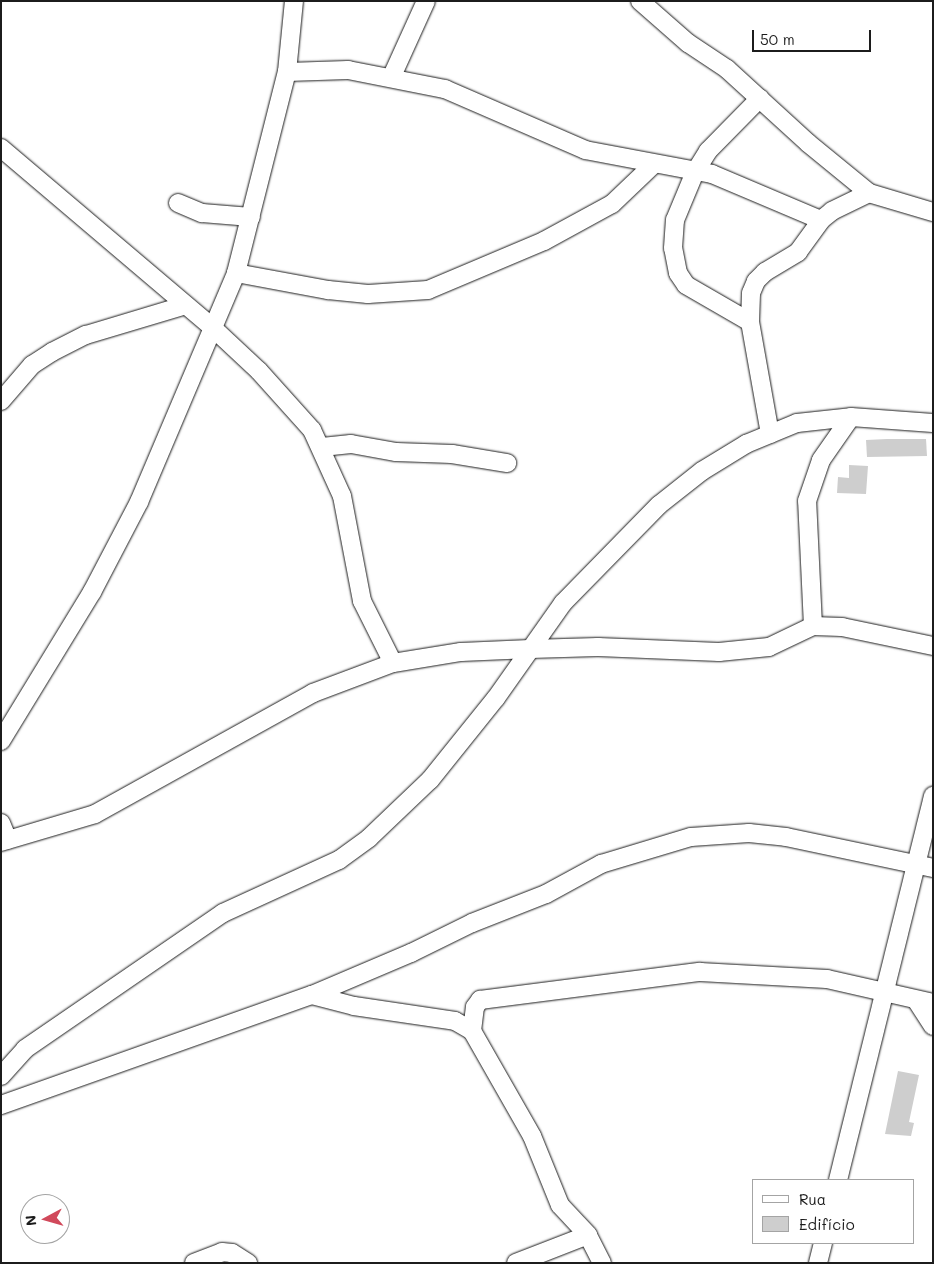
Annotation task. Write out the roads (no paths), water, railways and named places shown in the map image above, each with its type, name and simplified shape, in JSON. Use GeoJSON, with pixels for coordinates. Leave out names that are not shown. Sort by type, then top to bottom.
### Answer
{"type":"FeatureCollection","features":[{"type":"Feature","properties":{"kind":"street"},"geometry":{"type":"LineString","coordinates":[[1,741],[92,592],[134,510],[236,273],[287,72],[294,1]]}},
{"type":"Feature","properties":{"kind":"street"},"geometry":{"type":"LineString","coordinates":[[392,76],[426,1]]}},
{"type":"Feature","properties":{"kind":"street"},"geometry":{"type":"LineString","coordinates":[[640,1],[662,22],[727,69],[808,144],[868,193],[933,212]]}},
{"type":"Feature","properties":{"kind":"street"},"geometry":{"type":"LineString","coordinates":[[287,72],[348,70],[392,76],[445,89],[586,150],[731,180],[821,220]]}},
{"type":"Feature","properties":{"kind":"street"},"geometry":{"type":"LineString","coordinates":[[750,322],[693,291],[678,273],[673,248],[675,220],[694,172],[708,151],[760,98]]}},
{"type":"Feature","properties":{"kind":"street"},"geometry":{"type":"LineString","coordinates":[[1,148],[213,328],[259,371],[312,430],[322,448],[342,496],[362,601],[393,663]]}},
{"type":"Feature","properties":{"kind":"street"},"geometry":{"type":"LineString","coordinates":[[236,273],[328,290],[368,294],[428,290],[544,241],[612,204],[654,164]]}},
{"type":"Feature","properties":{"kind":"street"},"geometry":{"type":"LineString","coordinates":[[770,434],[750,322],[749,305],[756,281],[798,252],[821,220],[832,211],[868,193]]}},
{"type":"Feature","properties":{"kind":"street"},"geometry":{"type":"LineString","coordinates":[[178,203],[202,213],[251,217]]}},
{"type":"Feature","properties":{"kind":"street"},"geometry":{"type":"LineString","coordinates":[[1,401],[32,365],[52,352],[86,335],[186,305]]}},
{"type":"Feature","properties":{"kind":"street"},"geometry":{"type":"LineString","coordinates":[[812,626],[807,502],[821,460],[852,417]]}},
{"type":"Feature","properties":{"kind":"street"},"geometry":{"type":"LineString","coordinates":[[1,1076],[25,1049],[223,913],[339,860],[369,838],[430,780],[496,698],[563,603],[659,505],[702,471],[746,444],[797,423],[852,417],[933,423]]}},
{"type":"Feature","properties":{"kind":"street"},"geometry":{"type":"LineString","coordinates":[[322,448],[350,444],[396,452],[452,454],[506,464]]}},
{"type":"Feature","properties":{"kind":"street"},"geometry":{"type":"LineString","coordinates":[[1,823],[5,841],[95,814],[313,693],[393,663],[461,652],[530,649],[598,647],[719,652],[769,647],[812,626],[842,628],[933,646]]}},
{"type":"Feature","properties":{"kind":"street"},"geometry":{"type":"LineString","coordinates":[[838,1179],[884,991],[924,867],[933,796]]}},
{"type":"Feature","properties":{"kind":"street"},"geometry":{"type":"LineString","coordinates":[[1,1106],[312,995],[546,894],[601,864],[691,837],[749,833],[786,837],[924,867]]}},
{"type":"Feature","properties":{"kind":"street"},"geometry":{"type":"LineString","coordinates":[[472,1031],[475,1006],[489,996],[624,984],[674,974],[700,972],[827,979],[884,991],[925,1001],[933,1026]]}},
{"type":"Feature","properties":{"kind":"street"},"geometry":{"type":"LineString","coordinates":[[312,995],[370,1009],[455,1021],[472,1031],[532,1136],[560,1205],[567,1216],[588,1235],[602,1263]]}},
{"type":"Feature","properties":{"kind":"street"},"geometry":{"type":"LineString","coordinates":[[516,1263],[588,1235]]}},
{"type":"Feature","properties":{"kind":"street"},"geometry":{"type":"LineString","coordinates":[[818,1263],[823,1244]]}},
{"type":"Feature","properties":{"kind":"street"},"geometry":{"type":"LineString","coordinates":[[194,1263],[222,1252],[232,1253],[248,1263]]}}]}
